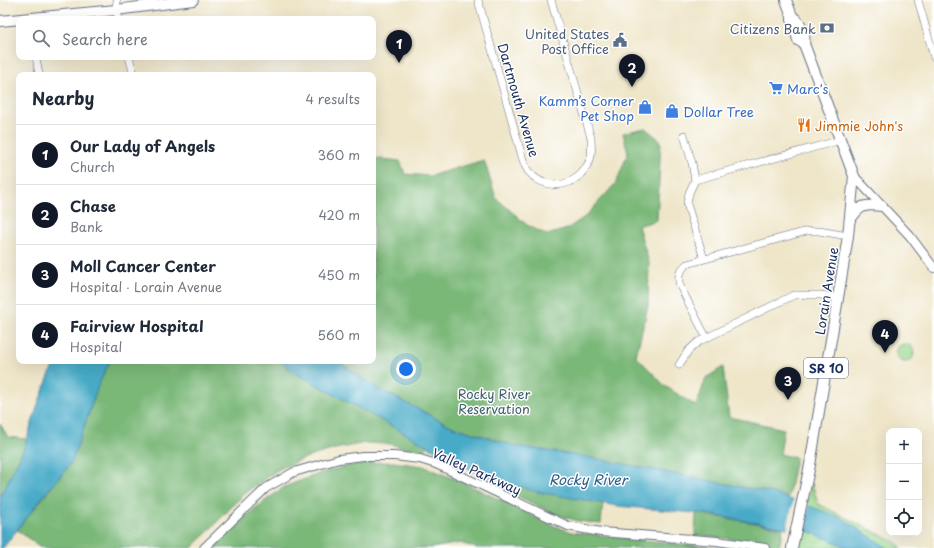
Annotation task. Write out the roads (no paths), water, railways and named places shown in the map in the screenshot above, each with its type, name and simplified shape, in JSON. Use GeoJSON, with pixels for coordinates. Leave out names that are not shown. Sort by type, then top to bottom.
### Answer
{"type":"FeatureCollection","features":[{"type":"Feature","properties":{"kind":"main road"},"geometry":{"type":"LineString","coordinates":[[52,16],[117,10],[193,0]]}},
{"type":"Feature","properties":{"kind":"main road","name":"Lorain Avenue"},"geometry":{"type":"LineString","coordinates":[[786,0],[798,40],[804,44],[854,176],[848,236],[838,298],[810,465],[792,548]]}},
{"type":"Feature","properties":{"kind":"main road"},"geometry":{"type":"LineString","coordinates":[[0,21],[16,19]]}},
{"type":"Feature","properties":{"kind":"main road"},"geometry":{"type":"LineString","coordinates":[[850,220],[860,207],[866,205],[882,206]]}},
{"type":"Feature","properties":{"kind":"street","name":"Dartmouth Avenue"},"geometry":{"type":"LineString","coordinates":[[478,0],[523,160],[528,171],[538,179],[550,185],[561,185],[573,181],[583,172],[591,157],[591,138],[551,0]]}},
{"type":"Feature","properties":{"kind":"street"},"geometry":{"type":"LineString","coordinates":[[918,0],[934,57]]}},
{"type":"Feature","properties":{"kind":"street"},"geometry":{"type":"LineString","coordinates":[[36,60],[38,72]]}},
{"type":"Feature","properties":{"kind":"street"},"geometry":{"type":"LineString","coordinates":[[130,60],[133,72]]}},
{"type":"Feature","properties":{"kind":"street"},"geometry":{"type":"LineString","coordinates":[[684,135],[695,180],[689,193],[687,204],[704,259]]}},
{"type":"Feature","properties":{"kind":"street"},"geometry":{"type":"LineString","coordinates":[[695,180],[841,140]]}},
{"type":"Feature","properties":{"kind":"street"},"geometry":{"type":"LineString","coordinates":[[854,176],[910,236],[934,268]]}},
{"type":"Feature","properties":{"kind":"street"},"geometry":{"type":"LineString","coordinates":[[706,338],[678,279],[680,270],[686,264],[807,231],[819,230],[848,236]]}},
{"type":"Feature","properties":{"kind":"street"},"geometry":{"type":"LineString","coordinates":[[679,365],[688,351],[698,342],[794,295],[813,295],[838,298]]}},
{"type":"Feature","properties":{"kind":"street","name":"Valley Parkway"},"geometry":{"type":"LineString","coordinates":[[204,548],[266,488],[294,472],[338,459],[363,456],[394,456],[420,459],[436,464],[568,526],[601,532],[717,541],[765,548]]}},
{"type":"Feature","properties":{"kind":"water"},"geometry":{"type":"Polygon","coordinates":[[[54,364],[109,364],[98,386],[72,462],[3,548],[0,548],[0,497],[23,451],[39,401],[54,364]]]}},
{"type":"Feature","properties":{"kind":"water","name":"Rocky River"},"geometry":{"type":"Polygon","coordinates":[[[284,364],[341,364],[377,388],[453,427],[516,446],[593,458],[773,493],[840,517],[888,548],[849,548],[810,532],[706,514],[617,506],[533,491],[475,472],[290,370],[284,364]]]}},
{"type":"Feature","properties":{"kind":"place","name":"Citizens Bank"},"geometry":{"type":"Point","coordinates":[827,28]}},
{"type":"Feature","properties":{"kind":"place","name":"United States Post Office"},"geometry":{"type":"Point","coordinates":[620,40]}},
{"type":"Feature","properties":{"kind":"place","name":"Our Lady of Angels"},"geometry":{"type":"Point","coordinates":[399,63]}},
{"type":"Feature","properties":{"kind":"place","name":"Chase"},"geometry":{"type":"Point","coordinates":[632,87]}},
{"type":"Feature","properties":{"kind":"place","name":"Marc's"},"geometry":{"type":"Point","coordinates":[776,88]}},
{"type":"Feature","properties":{"kind":"place","name":"Kamm’s Corner Pet Shop"},"geometry":{"type":"Point","coordinates":[645,107]}},
{"type":"Feature","properties":{"kind":"place","name":"Dollar Tree"},"geometry":{"type":"Point","coordinates":[672,111]}},
{"type":"Feature","properties":{"kind":"place","name":"Jimmie John's"},"geometry":{"type":"Point","coordinates":[804,125]}},
{"type":"Feature","properties":{"kind":"place","name":"Fairview Hospital"},"geometry":{"type":"Point","coordinates":[885,353]}},
{"type":"Feature","properties":{"kind":"place","name":"Moll Cancer Center"},"geometry":{"type":"Point","coordinates":[788,400]}},
{"type":"Feature","properties":{"kind":"park label","name":"Rocky River Reservation"},"geometry":{"type":"Point","coordinates":[494,400]}}]}
